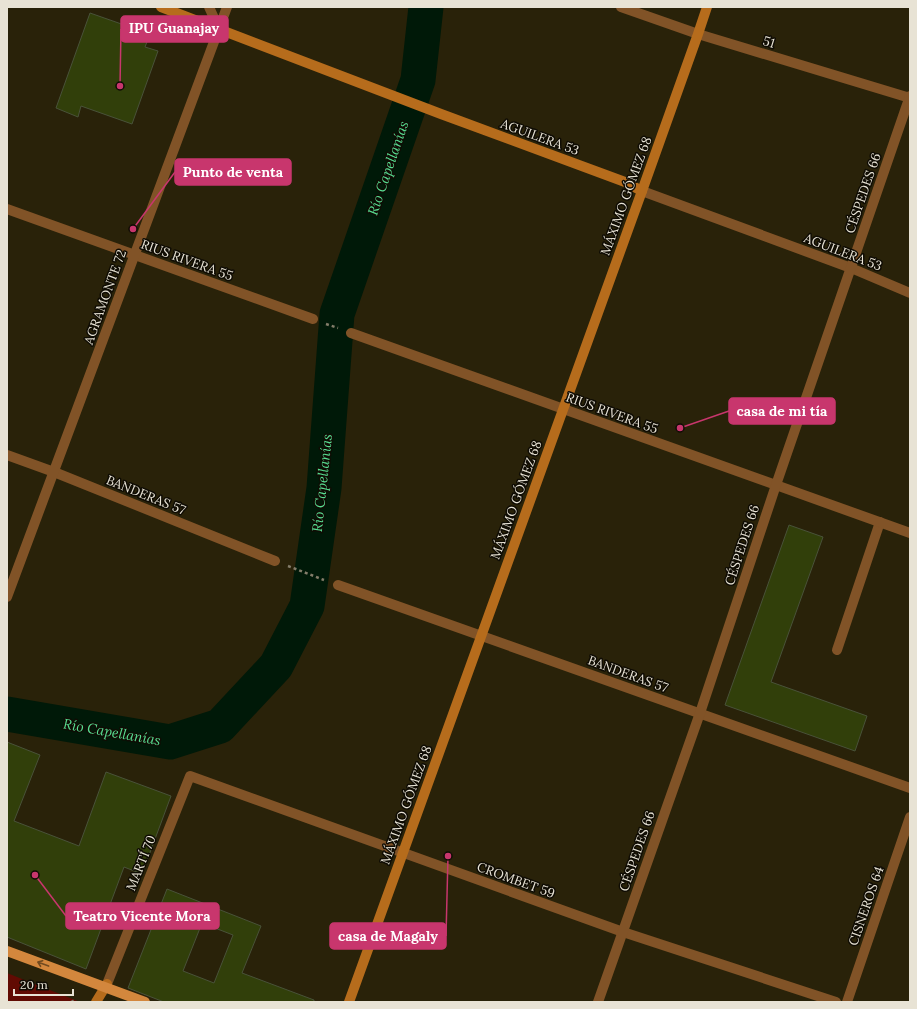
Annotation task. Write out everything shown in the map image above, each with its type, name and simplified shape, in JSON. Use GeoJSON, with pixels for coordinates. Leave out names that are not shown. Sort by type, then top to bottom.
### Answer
{"type":"FeatureCollection","features":[{"type":"Feature","properties":{"kind":"main road"},"geometry":{"type":"LineString","coordinates":[[7,951],[106,986],[145,1002]]}},
{"type":"Feature","properties":{"kind":"street","name":"AGUILERA 53"},"geometry":{"type":"LineString","coordinates":[[160,7],[617,180],[642,191],[851,268],[910,293]]}},
{"type":"Feature","properties":{"kind":"street"},"geometry":{"type":"LineString","coordinates":[[209,7],[219,29]]}},
{"type":"Feature","properties":{"kind":"street","name":"AGRAMONTE 72"},"geometry":{"type":"LineString","coordinates":[[7,597],[227,7]]}},
{"type":"Feature","properties":{"kind":"street","name":"51"},"geometry":{"type":"LineString","coordinates":[[621,7],[698,34],[910,97]]}},
{"type":"Feature","properties":{"kind":"street","name":"MÁXIMO GÓMEZ 68"},"geometry":{"type":"LineString","coordinates":[[349,1002],[707,7]]}},
{"type":"Feature","properties":{"kind":"street","name":"CÉSPEDES 66"},"geometry":{"type":"LineString","coordinates":[[598,1002],[700,713],[776,485],[910,97]]}},
{"type":"Feature","properties":{"kind":"street","name":"RIUS RIVERA 55"},"geometry":{"type":"LineString","coordinates":[[7,209],[313,319]]}},
{"type":"Feature","properties":{"kind":"street","name":"RIUS RIVERA 55"},"geometry":{"type":"LineString","coordinates":[[351,333],[910,533]]}},
{"type":"Feature","properties":{"kind":"street","name":"BANDERAS 57"},"geometry":{"type":"LineString","coordinates":[[7,455],[54,472],[275,561]]}},
{"type":"Feature","properties":{"kind":"street"},"geometry":{"type":"LineString","coordinates":[[837,650],[880,522]]}},
{"type":"Feature","properties":{"kind":"street","name":"BANDERAS 57"},"geometry":{"type":"LineString","coordinates":[[338,585],[910,788]]}},
{"type":"Feature","properties":{"kind":"street","name":"CROMBET 59"},"geometry":{"type":"LineString","coordinates":[[190,776],[623,932],[836,1002]]}},
{"type":"Feature","properties":{"kind":"street","name":"MARTÍ 70"},"geometry":{"type":"LineString","coordinates":[[96,1002],[106,986],[190,776]]}},
{"type":"Feature","properties":{"kind":"street","name":"CISNEROS 64"},"geometry":{"type":"LineString","coordinates":[[847,1002],[910,817]]}},
{"type":"Feature","properties":{"kind":"path"},"geometry":{"type":"LineString","coordinates":[[313,319],[351,333]]}},
{"type":"Feature","properties":{"kind":"path"},"geometry":{"type":"LineString","coordinates":[[275,561],[338,585]]}},
{"type":"Feature","properties":{"kind":"path"},"geometry":{"type":"LineString","coordinates":[[71,1002],[75,1000]]}},
{"type":"Feature","properties":{"kind":"shaded area"},"geometry":{"type":"Polygon","coordinates":[[[7,973],[75,1000],[80,1002],[7,1002],[7,973]]]}},
{"type":"Feature","properties":{"kind":"building"},"geometry":{"type":"Polygon","coordinates":[[[90,13],[150,34],[145,47],[158,51],[132,124],[81,106],[78,117],[56,108],[90,13]]]}},
{"type":"Feature","properties":{"kind":"building"},"geometry":{"type":"Polygon","coordinates":[[[789,525],[823,537],[771,682],[867,716],[855,751],[725,705],[789,525]]]}},
{"type":"Feature","properties":{"kind":"building"},"geometry":{"type":"Polygon","coordinates":[[[7,742],[40,755],[14,821],[79,846],[106,772],[171,796],[142,874],[124,867],[86,969],[7,937],[7,742]]]}},
{"type":"Feature","properties":{"kind":"building"},"geometry":{"type":"Polygon","coordinates":[[[167,889],[261,926],[242,973],[314,1000],[314,1002],[164,1002],[128,988],[167,889]],[[202,923],[183,971],[214,983],[233,935],[202,923]]]}},
{"type":"Feature","properties":{"kind":"waterway","name":"Río Capellanías"},"geometry":{"type":"LineString","coordinates":[[7,714],[170,742],[220,726],[276,666],[307,606],[324,488],[337,314],[418,80],[426,7]]}},
{"type":"Feature","properties":{"kind":"place","name":"IPU Guanajay"},"geometry":{"type":"Point","coordinates":[120,86]}},
{"type":"Feature","properties":{"kind":"place","name":"Punto de venta"},"geometry":{"type":"Point","coordinates":[133,229]}},
{"type":"Feature","properties":{"kind":"place","name":"casa de mi tía"},"geometry":{"type":"Point","coordinates":[680,428]}},
{"type":"Feature","properties":{"kind":"place","name":"casa de Magaly"},"geometry":{"type":"Point","coordinates":[448,856]}},
{"type":"Feature","properties":{"kind":"place","name":"Teatro Vicente Mora"},"geometry":{"type":"Point","coordinates":[35,875]}}]}
